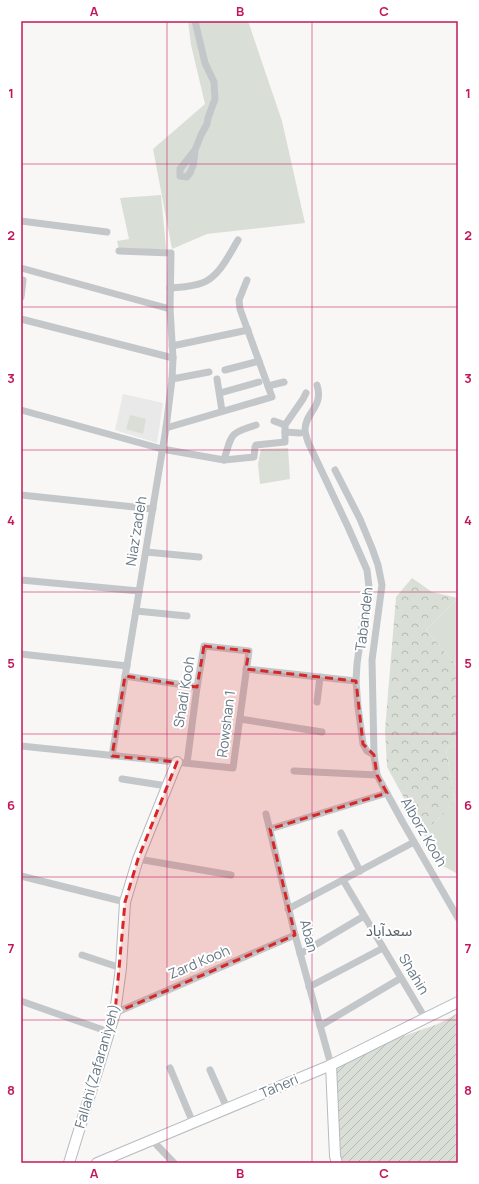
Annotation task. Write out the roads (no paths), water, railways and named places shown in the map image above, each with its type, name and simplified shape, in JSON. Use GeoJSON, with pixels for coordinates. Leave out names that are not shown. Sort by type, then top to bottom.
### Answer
{"type":"FeatureCollection","features":[{"type":"Feature","properties":{"kind":"street"},"geometry":{"type":"LineString","coordinates":[[195,21],[205,63],[214,82],[215,99],[207,124],[195,150]]}},
{"type":"Feature","properties":{"kind":"street"},"geometry":{"type":"LineString","coordinates":[[21,221],[106,232]]}},
{"type":"Feature","properties":{"kind":"street"},"geometry":{"type":"LineString","coordinates":[[170,288],[202,283],[213,276],[229,256],[238,240]]}},
{"type":"Feature","properties":{"kind":"street","name":"Niaz'zadeh"},"geometry":{"type":"LineString","coordinates":[[112,756],[166,428],[173,358],[170,309],[171,253],[119,251]]}},
{"type":"Feature","properties":{"kind":"street"},"geometry":{"type":"LineString","coordinates":[[21,268],[170,309]]}},
{"type":"Feature","properties":{"kind":"street"},"geometry":{"type":"LineString","coordinates":[[21,297],[23,280]]}},
{"type":"Feature","properties":{"kind":"street"},"geometry":{"type":"LineString","coordinates":[[166,428],[272,397],[240,309],[239,300],[247,280]]}},
{"type":"Feature","properties":{"kind":"street"},"geometry":{"type":"LineString","coordinates":[[21,319],[173,358]]}},
{"type":"Feature","properties":{"kind":"street"},"geometry":{"type":"LineString","coordinates":[[172,346],[248,330]]}},
{"type":"Feature","properties":{"kind":"street"},"geometry":{"type":"LineString","coordinates":[[225,370],[259,361]]}},
{"type":"Feature","properties":{"kind":"street"},"geometry":{"type":"LineString","coordinates":[[172,379],[209,372]]}},
{"type":"Feature","properties":{"kind":"street"},"geometry":{"type":"LineString","coordinates":[[217,379],[222,411]]}},
{"type":"Feature","properties":{"kind":"street"},"geometry":{"type":"LineString","coordinates":[[220,393],[259,382]]}},
{"type":"Feature","properties":{"kind":"street"},"geometry":{"type":"LineString","coordinates":[[268,386],[284,382]]}},
{"type":"Feature","properties":{"kind":"street"},"geometry":{"type":"LineString","coordinates":[[318,385],[319,399],[316,408],[307,420],[305,428],[308,442],[348,527],[366,570],[369,586],[369,598],[363,621],[356,681],[363,744],[366,751],[374,755]]}},
{"type":"Feature","properties":{"kind":"street"},"geometry":{"type":"LineString","coordinates":[[21,410],[162,449],[224,460],[254,457],[256,445],[285,442],[285,425],[306,394]]}},
{"type":"Feature","properties":{"kind":"street"},"geometry":{"type":"LineString","coordinates":[[274,422],[285,425]]}},
{"type":"Feature","properties":{"kind":"street"},"geometry":{"type":"LineString","coordinates":[[224,460],[233,434],[256,425]]}},
{"type":"Feature","properties":{"kind":"street"},"geometry":{"type":"LineString","coordinates":[[285,432],[300,433]]}},
{"type":"Feature","properties":{"kind":"street","name":"Tabandeh"},"geometry":{"type":"LineString","coordinates":[[336,470],[360,519],[372,548],[378,565],[382,585],[372,660],[374,755]]}},
{"type":"Feature","properties":{"kind":"street"},"geometry":{"type":"LineString","coordinates":[[21,495],[152,509]]}},
{"type":"Feature","properties":{"kind":"street"},"geometry":{"type":"LineString","coordinates":[[146,552],[199,556]]}},
{"type":"Feature","properties":{"kind":"street"},"geometry":{"type":"LineString","coordinates":[[21,580],[139,591]]}},
{"type":"Feature","properties":{"kind":"street"},"geometry":{"type":"LineString","coordinates":[[136,611],[187,616]]}},
{"type":"Feature","properties":{"kind":"street","name":"Shadi Kooh"},"geometry":{"type":"LineString","coordinates":[[182,763],[204,646],[248,651]]}},
{"type":"Feature","properties":{"kind":"street","name":"Rowshan 1"},"geometry":{"type":"LineString","coordinates":[[182,763],[233,768],[248,651]]}},
{"type":"Feature","properties":{"kind":"street"},"geometry":{"type":"LineString","coordinates":[[21,654],[127,666]]}},
{"type":"Feature","properties":{"kind":"street"},"geometry":{"type":"LineString","coordinates":[[246,669],[356,681]]}},
{"type":"Feature","properties":{"kind":"street"},"geometry":{"type":"LineString","coordinates":[[125,676],[197,687]]}},
{"type":"Feature","properties":{"kind":"street"},"geometry":{"type":"LineString","coordinates":[[316,702],[320,677]]}},
{"type":"Feature","properties":{"kind":"street"},"geometry":{"type":"LineString","coordinates":[[240,719],[322,732]]}},
{"type":"Feature","properties":{"kind":"street"},"geometry":{"type":"LineString","coordinates":[[21,746],[182,763]]}},
{"type":"Feature","properties":{"kind":"street","name":"Alborz Kooh"},"geometry":{"type":"LineString","coordinates":[[374,755],[377,775],[458,918]]}},
{"type":"Feature","properties":{"kind":"street","name":"Fallahi(Zafaraniyeh)"},"geometry":{"type":"LineString","coordinates":[[68,1163],[115,1013],[121,968],[125,902],[138,859],[167,786],[182,763]]}},
{"type":"Feature","properties":{"kind":"street"},"geometry":{"type":"LineString","coordinates":[[294,771],[377,775]]}},
{"type":"Feature","properties":{"kind":"street"},"geometry":{"type":"LineString","coordinates":[[122,779],[167,786]]}},
{"type":"Feature","properties":{"kind":"street"},"geometry":{"type":"LineString","coordinates":[[270,829],[387,794]]}},
{"type":"Feature","properties":{"kind":"street","name":"Aban"},"geometry":{"type":"LineString","coordinates":[[266,814],[294,935],[331,1065]]}},
{"type":"Feature","properties":{"kind":"street"},"geometry":{"type":"LineString","coordinates":[[341,833],[360,871]]}},
{"type":"Feature","properties":{"kind":"street"},"geometry":{"type":"LineString","coordinates":[[288,909],[414,842]]}},
{"type":"Feature","properties":{"kind":"street"},"geometry":{"type":"LineString","coordinates":[[138,859],[231,875]]}},
{"type":"Feature","properties":{"kind":"street"},"geometry":{"type":"LineString","coordinates":[[21,876],[125,902]]}},
{"type":"Feature","properties":{"kind":"street","name":"Shahin"},"geometry":{"type":"LineString","coordinates":[[343,880],[425,1018]]}},
{"type":"Feature","properties":{"kind":"street"},"geometry":{"type":"LineString","coordinates":[[300,954],[364,916]]}},
{"type":"Feature","properties":{"kind":"street","name":"Zard Kooh"},"geometry":{"type":"LineString","coordinates":[[115,1013],[294,935]]}},
{"type":"Feature","properties":{"kind":"street"},"geometry":{"type":"LineString","coordinates":[[309,987],[383,948]]}},
{"type":"Feature","properties":{"kind":"street"},"geometry":{"type":"LineString","coordinates":[[82,955],[121,968]]}},
{"type":"Feature","properties":{"kind":"street"},"geometry":{"type":"LineString","coordinates":[[320,1026],[401,978]]}},
{"type":"Feature","properties":{"kind":"street"},"geometry":{"type":"LineString","coordinates":[[21,1001],[109,1032]]}},
{"type":"Feature","properties":{"kind":"street","name":"Taheri"},"geometry":{"type":"LineString","coordinates":[[97,1163],[331,1065],[458,1002]]}},
{"type":"Feature","properties":{"kind":"street"},"geometry":{"type":"LineString","coordinates":[[331,1065],[335,1156],[337,1163]]}},
{"type":"Feature","properties":{"kind":"street"},"geometry":{"type":"LineString","coordinates":[[170,1068],[193,1123]]}},
{"type":"Feature","properties":{"kind":"street"},"geometry":{"type":"LineString","coordinates":[[210,1070],[227,1108]]}},
{"type":"Feature","properties":{"kind":"street"},"geometry":{"type":"LineString","coordinates":[[152,1140],[174,1163]]}},
{"type":"Feature","properties":{"kind":"district","name":"سعدآباد"},"geometry":{"type":"Point","coordinates":[389,931]}}]}
